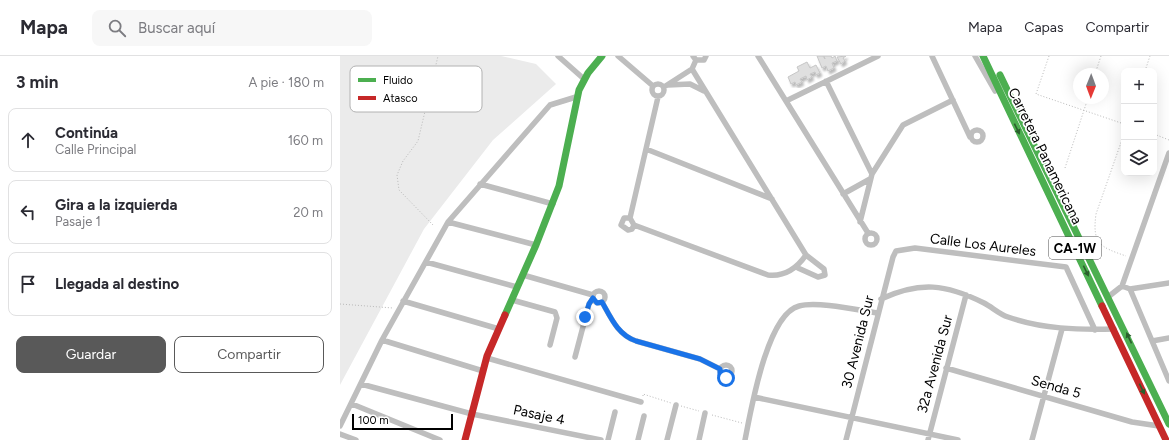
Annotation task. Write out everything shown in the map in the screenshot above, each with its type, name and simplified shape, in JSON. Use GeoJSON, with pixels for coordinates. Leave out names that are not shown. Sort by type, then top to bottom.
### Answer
{"type":"FeatureCollection","features":[{"type":"Feature","properties":{"kind":"main road"},"geometry":{"type":"LineString","coordinates":[[466,440],[487,358],[553,204],[564,169],[576,97],[584,79],[602,56]]}},
{"type":"Feature","properties":{"kind":"main road","name":"Carretera Panamericana"},"geometry":{"type":"LineString","coordinates":[[983,56],[1166,440]]}},
{"type":"Feature","properties":{"kind":"main road","name":"Carretera Panamericana"},"geometry":{"type":"LineString","coordinates":[[990,56],[1169,424]]}},
{"type":"Feature","properties":{"kind":"street"},"geometry":{"type":"LineString","coordinates":[[558,56],[584,79]]}},
{"type":"Feature","properties":{"kind":"street"},"geometry":{"type":"LineString","coordinates":[[618,56],[653,86]]}},
{"type":"Feature","properties":{"kind":"street"},"geometry":{"type":"LineString","coordinates":[[706,56],[702,61],[694,58],[692,69],[806,255],[824,269],[825,275],[818,277],[798,268]]}},
{"type":"Feature","properties":{"kind":"street"},"geometry":{"type":"LineString","coordinates":[[758,56],[868,233]]}},
{"type":"Feature","properties":{"kind":"street"},"geometry":{"type":"LineString","coordinates":[[932,56],[970,137]]}},
{"type":"Feature","properties":{"kind":"street"},"geometry":{"type":"LineString","coordinates":[[975,56],[989,82],[1008,110]]}},
{"type":"Feature","properties":{"kind":"street"},"geometry":{"type":"LineString","coordinates":[[786,101],[875,57]]}},
{"type":"Feature","properties":{"kind":"street"},"geometry":{"type":"LineString","coordinates":[[658,97],[664,94],[666,86],[692,69]]}},
{"type":"Feature","properties":{"kind":"street"},"geometry":{"type":"LineString","coordinates":[[826,81],[871,177]]}},
{"type":"Feature","properties":{"kind":"street"},"geometry":{"type":"LineString","coordinates":[[653,86],[659,84],[666,86],[690,84],[701,88],[708,94]]}},
{"type":"Feature","properties":{"kind":"street"},"geometry":{"type":"LineString","coordinates":[[653,86],[652,92],[658,97]]}},
{"type":"Feature","properties":{"kind":"street"},"geometry":{"type":"LineString","coordinates":[[340,426],[382,340],[448,222],[550,105],[576,97]]}},
{"type":"Feature","properties":{"kind":"street"},"geometry":{"type":"LineString","coordinates":[[658,97],[630,218],[634,225],[768,274],[779,275],[798,268],[806,255]]}},
{"type":"Feature","properties":{"kind":"street"},"geometry":{"type":"LineString","coordinates":[[860,222],[871,177],[903,125],[953,100]]}},
{"type":"Feature","properties":{"kind":"street"},"geometry":{"type":"LineString","coordinates":[[646,149],[772,199]]}},
{"type":"Feature","properties":{"kind":"street"},"geometry":{"type":"LineString","coordinates":[[1108,297],[1122,286],[1169,153]]}},
{"type":"Feature","properties":{"kind":"street"},"geometry":{"type":"LineString","coordinates":[[843,194],[871,177]]}},
{"type":"Feature","properties":{"kind":"street"},"geometry":{"type":"LineString","coordinates":[[480,184],[553,204]]}},
{"type":"Feature","properties":{"kind":"street"},"geometry":{"type":"LineString","coordinates":[[630,218],[626,217],[623,219],[622,227],[630,230],[634,225]]}},
{"type":"Feature","properties":{"kind":"street"},"geometry":{"type":"LineString","coordinates":[[448,222],[536,245]]}},
{"type":"Feature","properties":{"kind":"street","name":"Calle Los Aureles"},"geometry":{"type":"LineString","coordinates":[[896,251],[915,248],[1066,267],[1096,330]]}},
{"type":"Feature","properties":{"kind":"street","name":"30 Avenida Sur"},"geometry":{"type":"LineString","coordinates":[[846,440],[881,299],[896,251]]}},
{"type":"Feature","properties":{"kind":"street"},"geometry":{"type":"LineString","coordinates":[[426,262],[517,287]]}},
{"type":"Feature","properties":{"kind":"street"},"geometry":{"type":"LineString","coordinates":[[523,275],[593,297],[597,303],[602,302]]}},
{"type":"Feature","properties":{"kind":"street"},"geometry":{"type":"LineString","coordinates":[[1122,286],[1130,289],[1169,283]]}},
{"type":"Feature","properties":{"kind":"street"},"geometry":{"type":"LineString","coordinates":[[881,299],[901,290],[928,287],[966,295],[984,303],[1006,316],[1062,329],[1114,329]]}},
{"type":"Feature","properties":{"kind":"street"},"geometry":{"type":"LineString","coordinates":[[1130,289],[1169,381]]}},
{"type":"Feature","properties":{"kind":"street"},"geometry":{"type":"LineString","coordinates":[[574,357],[589,304],[596,291],[602,291],[606,296],[602,302]]}},
{"type":"Feature","properties":{"kind":"street","name":"32a Avenida Sur"},"geometry":{"type":"LineString","coordinates":[[928,440],[966,295]]}},
{"type":"Feature","properties":{"kind":"street"},"geometry":{"type":"LineString","coordinates":[[512,300],[555,312],[557,318],[550,345]]}},
{"type":"Feature","properties":{"kind":"street"},"geometry":{"type":"LineString","coordinates":[[404,301],[499,329]]}},
{"type":"Feature","properties":{"kind":"street"},"geometry":{"type":"LineString","coordinates":[[602,302],[616,327],[626,336],[636,341],[705,361],[720,369]]}},
{"type":"Feature","properties":{"kind":"street"},"geometry":{"type":"LineString","coordinates":[[745,440],[757,382],[773,336],[780,320],[788,311],[801,305],[813,305],[878,313]]}},
{"type":"Feature","properties":{"kind":"street"},"geometry":{"type":"LineString","coordinates":[[1032,440],[1062,329]]}},
{"type":"Feature","properties":{"kind":"street"},"geometry":{"type":"LineString","coordinates":[[1152,341],[1169,338]]}},
{"type":"Feature","properties":{"kind":"street"},"geometry":{"type":"LineString","coordinates":[[382,340],[483,371]]}},
{"type":"Feature","properties":{"kind":"street"},"geometry":{"type":"LineString","coordinates":[[487,358],[641,402]]}},
{"type":"Feature","properties":{"kind":"street","name":"Senda 5"},"geometry":{"type":"LineString","coordinates":[[946,368],[1132,422],[1160,426]]}},
{"type":"Feature","properties":{"kind":"street","name":"Pasaje 4"},"geometry":{"type":"LineString","coordinates":[[361,384],[472,414],[601,440]]}},
{"type":"Feature","properties":{"kind":"street"},"geometry":{"type":"LineString","coordinates":[[754,397],[958,440]]}},
{"type":"Feature","properties":{"kind":"street"},"geometry":{"type":"LineString","coordinates":[[352,404],[440,440]]}},
{"type":"Feature","properties":{"kind":"street"},"geometry":{"type":"LineString","coordinates":[[667,440],[676,404]]}},
{"type":"Feature","properties":{"kind":"street"},"geometry":{"type":"LineString","coordinates":[[608,440],[615,412]]}},
{"type":"Feature","properties":{"kind":"street"},"geometry":{"type":"LineString","coordinates":[[699,440],[706,413]]}},
{"type":"Feature","properties":{"kind":"street"},"geometry":{"type":"LineString","coordinates":[[638,440],[644,416]]}},
{"type":"Feature","properties":{"kind":"street"},"geometry":{"type":"LineString","coordinates":[[340,434],[356,440]]}},
{"type":"Feature","properties":{"kind":"path"},"geometry":{"type":"LineString","coordinates":[[436,66],[438,56]]}},
{"type":"Feature","properties":{"kind":"path"},"geometry":{"type":"LineString","coordinates":[[1049,56],[1036,94],[1121,123]]}},
{"type":"Feature","properties":{"kind":"path"},"geometry":{"type":"LineString","coordinates":[[1097,68],[1101,56]]}},
{"type":"Feature","properties":{"kind":"path"},"geometry":{"type":"LineString","coordinates":[[1146,68],[1150,56]]}},
{"type":"Feature","properties":{"kind":"path"},"geometry":{"type":"LineString","coordinates":[[1065,168],[1086,104]]}},
{"type":"Feature","properties":{"kind":"path"},"geometry":{"type":"LineString","coordinates":[[425,112],[418,141],[403,161],[396,175],[399,190],[434,225]]}},
{"type":"Feature","properties":{"kind":"path"},"geometry":{"type":"LineString","coordinates":[[1157,135],[1169,140]]}},
{"type":"Feature","properties":{"kind":"path"},"geometry":{"type":"LineString","coordinates":[[1122,140],[1096,214],[1094,228],[1096,238],[1101,245],[1132,258]]}},
{"type":"Feature","properties":{"kind":"path"},"geometry":{"type":"LineString","coordinates":[[340,304],[399,309]]}},
{"type":"Feature","properties":{"kind":"path"},"geometry":{"type":"LineString","coordinates":[[641,402],[643,394],[748,425]]}},
{"type":"Feature","properties":{"kind":"shaded area"},"geometry":{"type":"Polygon","coordinates":[[[340,56],[501,56],[536,64],[556,84],[493,140],[424,229],[340,385],[340,56]]]}},
{"type":"Feature","properties":{"kind":"building"},"geometry":{"type":"Polygon","coordinates":[[[817,56],[823,56],[825,59],[824,56],[831,56],[832,58],[835,56],[837,61],[832,63],[834,68],[828,71],[826,66],[822,68],[817,56]]]}},
{"type":"Feature","properties":{"kind":"building"},"geometry":{"type":"Polygon","coordinates":[[[846,56],[843,58],[845,61],[841,64],[837,57],[846,56]]]}},
{"type":"Feature","properties":{"kind":"building"},"geometry":{"type":"Polygon","coordinates":[[[807,62],[810,68],[816,65],[820,73],[816,75],[815,72],[810,74],[812,77],[807,80],[806,76],[800,79],[802,82],[796,85],[795,82],[791,84],[788,77],[799,71],[797,67],[807,62]]]}},
{"type":"Feature","properties":{"kind":"traffic: fast"},"geometry":{"type":"LineString","coordinates":[[505,315],[536,245],[559,186],[579,90],[588,73],[602,56]]}},
{"type":"Feature","properties":{"kind":"traffic: fast"},"geometry":{"type":"LineString","coordinates":[[983,56],[1102,306]]}},
{"type":"Feature","properties":{"kind":"traffic: fast"},"geometry":{"type":"LineString","coordinates":[[1000,75],[1169,424]]}},
{"type":"Feature","properties":{"kind":"traffic: jam"},"geometry":{"type":"LineString","coordinates":[[1102,306],[1166,440]]}},
{"type":"Feature","properties":{"kind":"traffic: jam"},"geometry":{"type":"LineString","coordinates":[[465,440],[487,356],[505,315]]}},
{"type":"Feature","properties":{"kind":"route"},"geometry":{"type":"LineString","coordinates":[[585,317],[589,304],[593,298],[597,303],[602,302],[616,327],[626,336],[636,341],[705,361],[720,369],[720,375],[726,378]]}}]}
